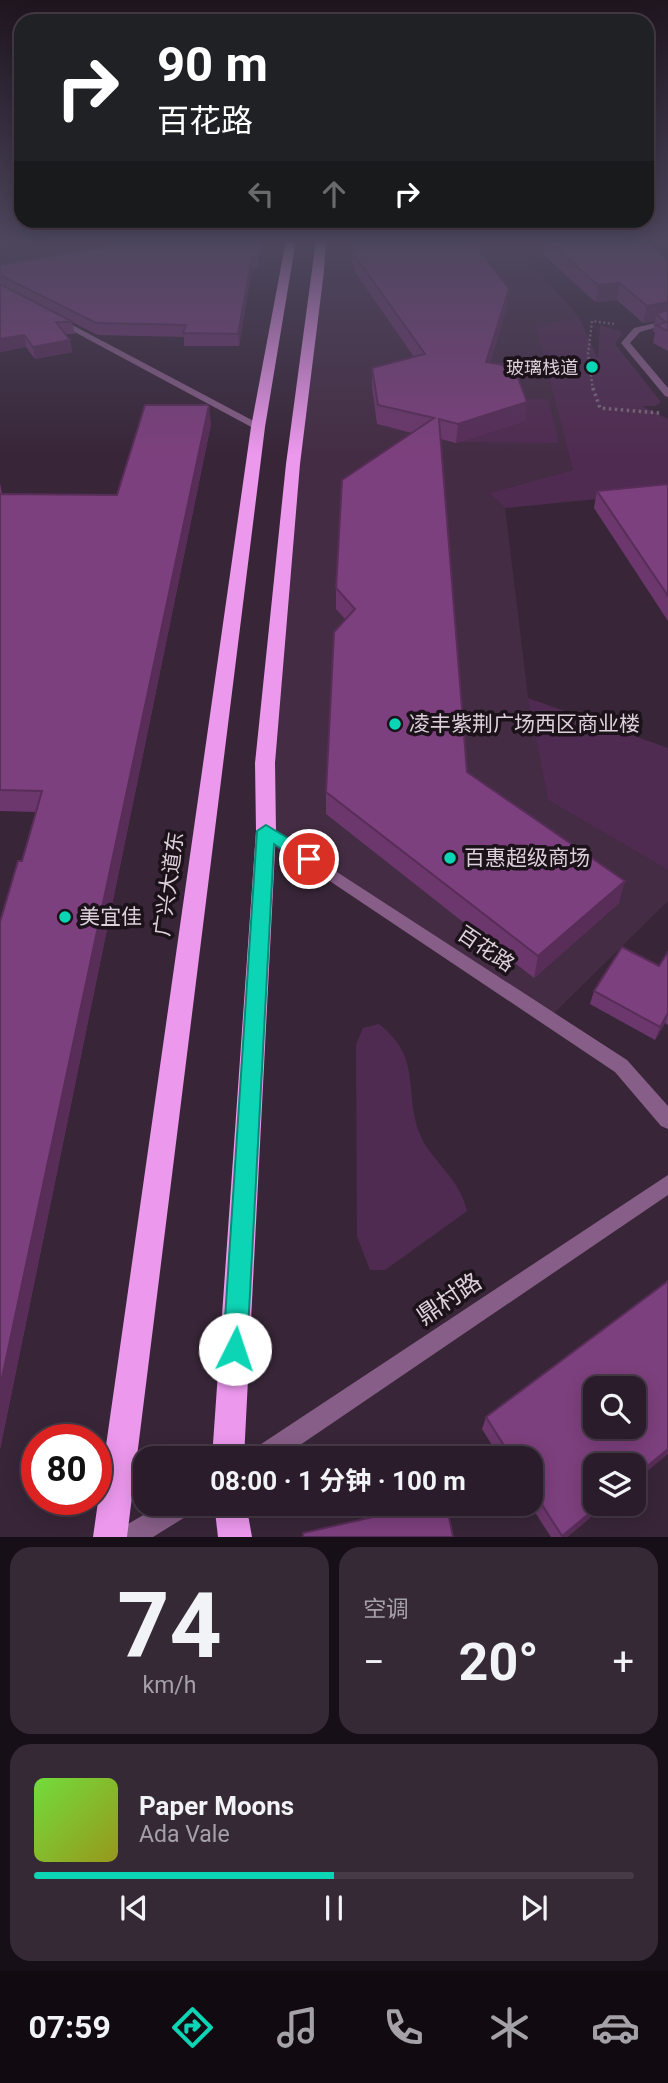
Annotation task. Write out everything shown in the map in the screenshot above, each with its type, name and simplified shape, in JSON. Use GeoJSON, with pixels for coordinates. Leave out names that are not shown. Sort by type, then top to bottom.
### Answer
{"type":"FeatureCollection","features":[{"type":"Feature","properties":{"kind":"highway","name":"广兴大道东"},"geometry":{"type":"LineString","coordinates":[[110,1537],[258,427],[278,312]]}},
{"type":"Feature","properties":{"kind":"highway"},"geometry":{"type":"LineString","coordinates":[[229,1446],[266,831],[265,763],[293,464],[314,312]]}},
{"type":"Feature","properties":{"kind":"highway"},"geometry":{"type":"LineString","coordinates":[[232,1516],[235,1537]]}},
{"type":"Feature","properties":{"kind":"street"},"geometry":{"type":"LineString","coordinates":[[49,315],[258,427]]}},
{"type":"Feature","properties":{"kind":"street"},"geometry":{"type":"LineString","coordinates":[[668,322],[637,330],[625,343],[668,394]]}},
{"type":"Feature","properties":{"kind":"street","name":"百花路"},"geometry":{"type":"LineString","coordinates":[[266,831],[621,1066],[668,1120]]}},
{"type":"Feature","properties":{"kind":"street","name":"鼎村路"},"geometry":{"type":"LineString","coordinates":[[278,1446],[668,1184]]}},
{"type":"Feature","properties":{"kind":"street"},"geometry":{"type":"LineString","coordinates":[[130,1537],[165,1516]]}},
{"type":"Feature","properties":{"kind":"path"},"geometry":{"type":"LineString","coordinates":[[637,330],[592,321],[587,336],[592,390],[600,408],[668,413]]}},
{"type":"Feature","properties":{"kind":"shaded area"},"geometry":{"type":"Polygon","coordinates":[[[313,312],[574,312],[579,317],[537,327],[573,470],[489,493],[505,508],[528,697],[548,800],[668,870],[668,901],[549,1018],[266,831],[265,763],[313,312]]]}},
{"type":"Feature","properties":{"kind":"shaded area"},"geometry":{"type":"Polygon","coordinates":[[[579,317],[598,359],[600,325],[623,332],[615,344],[661,402],[656,406],[642,406],[668,419],[668,492],[505,508],[489,493],[573,470],[536,327],[579,317]]]}},
{"type":"Feature","properties":{"kind":"shaded area"},"geometry":{"type":"Polygon","coordinates":[[[450,398],[548,399],[559,443],[457,442],[450,398]]]}},
{"type":"Feature","properties":{"kind":"shaded area"},"geometry":{"type":"Polygon","coordinates":[[[528,698],[668,748],[668,870],[548,800],[528,698]]]}},
{"type":"Feature","properties":{"kind":"shaded area"},"geometry":{"type":"Polygon","coordinates":[[[379,1024],[401,1049],[407,1062],[419,1132],[458,1188],[467,1211],[385,1270],[370,1270],[357,1236],[356,1045],[363,1028],[379,1024]]]}},
{"type":"Feature","properties":{"kind":"building"},"geometry":{"type":"Polygon","coordinates":[[[0,312],[53,312],[73,322],[56,322],[70,340],[33,347],[24,335],[0,339],[0,312]]]}},
{"type":"Feature","properties":{"kind":"building"},"geometry":{"type":"Polygon","coordinates":[[[73,312],[242,312],[238,334],[183,333],[186,325],[96,323],[73,312]]]}},
{"type":"Feature","properties":{"kind":"building","name":"凌丰紫荆广场西区商业楼"},"geometry":{"type":"Polygon","coordinates":[[[395,312],[502,312],[486,362],[514,367],[527,402],[458,424],[439,419],[467,772],[625,881],[538,956],[326,792],[334,632],[355,609],[336,588],[342,480],[434,418],[378,405],[372,368],[425,354],[395,312]]]}},
{"type":"Feature","properties":{"kind":"building"},"geometry":{"type":"Polygon","coordinates":[[[668,312],[668,331],[656,325],[666,322],[656,314],[668,312]]]}},
{"type":"Feature","properties":{"kind":"building"},"geometry":{"type":"Polygon","coordinates":[[[145,405],[209,405],[0,1387],[0,922],[18,861],[22,861],[42,791],[0,790],[0,494],[117,495],[145,405]]]}},
{"type":"Feature","properties":{"kind":"building"},"geometry":{"type":"Polygon","coordinates":[[[668,484],[668,596],[597,491],[668,484]]]}},
{"type":"Feature","properties":{"kind":"building"},"geometry":{"type":"Polygon","coordinates":[[[622,947],[659,966],[668,952],[668,1013],[660,1027],[594,991],[622,947]]]}},
{"type":"Feature","properties":{"kind":"building"},"geometry":{"type":"Polygon","coordinates":[[[668,1281],[668,1449],[646,1467],[646,1453],[583,1453],[583,1516],[586,1516],[562,1536],[543,1506],[543,1446],[504,1446],[486,1417],[668,1281]]]}},
{"type":"Feature","properties":{"kind":"building"},"geometry":{"type":"Polygon","coordinates":[[[377,1516],[449,1516],[453,1537],[303,1537],[303,1533],[377,1516]]]}},
{"type":"Feature","properties":{"kind":"place","name":"玻璃栈道"},"geometry":{"type":"Point","coordinates":[592,367]}},
{"type":"Feature","properties":{"kind":"place","name":"凌丰紫荆广场西区商业楼"},"geometry":{"type":"Point","coordinates":[395,724]}},
{"type":"Feature","properties":{"kind":"place","name":"百惠超级商场"},"geometry":{"type":"Point","coordinates":[450,858]}},
{"type":"Feature","properties":{"kind":"place","name":"美宜佳"},"geometry":{"type":"Point","coordinates":[65,917]}},
{"type":"Feature","properties":{"kind":"route"},"geometry":{"type":"LineString","coordinates":[[235,1349],[266,831],[309,859]]}}]}
